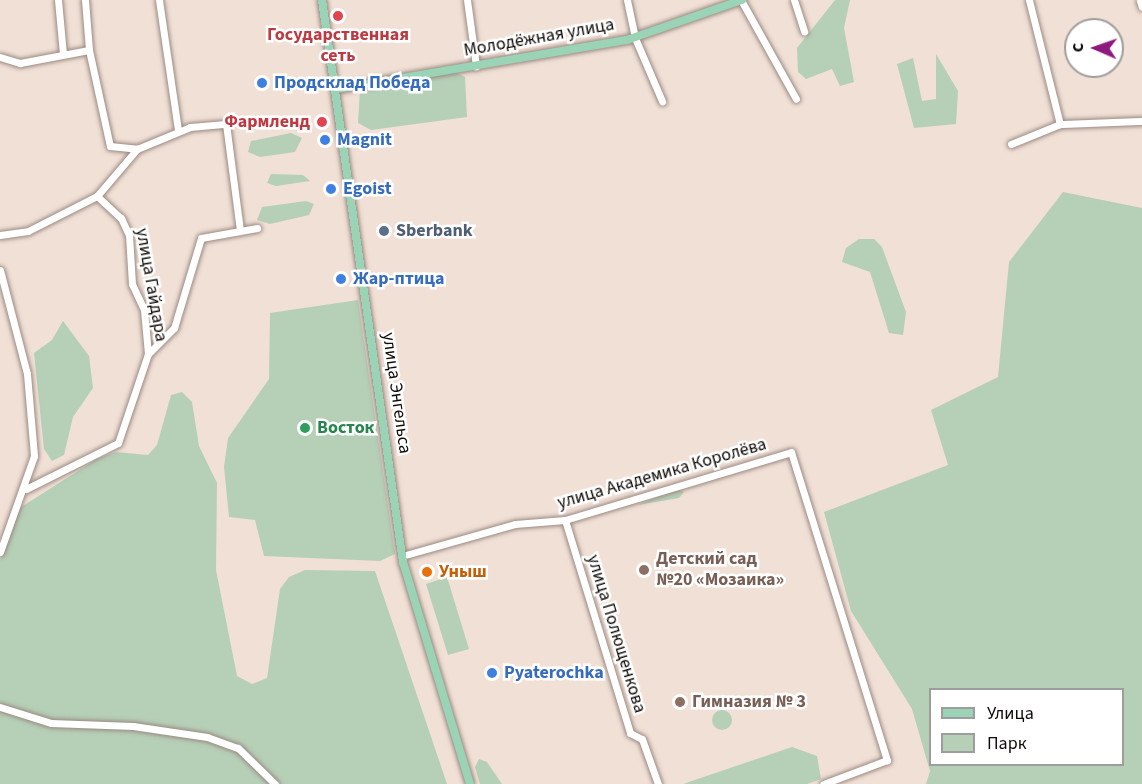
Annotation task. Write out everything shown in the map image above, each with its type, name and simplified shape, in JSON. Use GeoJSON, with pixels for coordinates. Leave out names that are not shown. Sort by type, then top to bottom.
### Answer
{"type":"FeatureCollection","features":[{"type":"Feature","properties":{"kind":"main road","name":"улица Энгельса"},"geometry":{"type":"LineString","coordinates":[[322,0],[337,89],[402,556],[470,784]]}},
{"type":"Feature","properties":{"kind":"main road","name":"Молодёжная улица"},"geometry":{"type":"LineString","coordinates":[[337,89],[635,38],[742,0]]}},
{"type":"Feature","properties":{"kind":"street"},"geometry":{"type":"LineString","coordinates":[[58,0],[63,54]]}},
{"type":"Feature","properties":{"kind":"street"},"geometry":{"type":"LineString","coordinates":[[85,0],[89,50],[110,146],[136,149]]}},
{"type":"Feature","properties":{"kind":"street"},"geometry":{"type":"LineString","coordinates":[[159,0],[177,131]]}},
{"type":"Feature","properties":{"kind":"street"},"geometry":{"type":"LineString","coordinates":[[466,0],[476,66]]}},
{"type":"Feature","properties":{"kind":"street"},"geometry":{"type":"LineString","coordinates":[[627,0],[635,38],[662,101]]}},
{"type":"Feature","properties":{"kind":"street"},"geometry":{"type":"LineString","coordinates":[[742,0],[796,99]]}},
{"type":"Feature","properties":{"kind":"street"},"geometry":{"type":"LineString","coordinates":[[794,0],[804,31]]}},
{"type":"Feature","properties":{"kind":"street"},"geometry":{"type":"LineString","coordinates":[[1029,0],[1060,124]]}},
{"type":"Feature","properties":{"kind":"street"},"geometry":{"type":"LineString","coordinates":[[1140,1],[1142,7]]}},
{"type":"Feature","properties":{"kind":"street"},"geometry":{"type":"LineString","coordinates":[[0,57],[20,63],[89,50]]}},
{"type":"Feature","properties":{"kind":"street"},"geometry":{"type":"LineString","coordinates":[[1011,144],[1060,124],[1142,121]]}},
{"type":"Feature","properties":{"kind":"street"},"geometry":{"type":"LineString","coordinates":[[0,235],[28,231],[97,196],[136,149],[177,131],[226,124],[240,230]]}},
{"type":"Feature","properties":{"kind":"street","name":"улица Гайдара"},"geometry":{"type":"LineString","coordinates":[[97,196],[121,218],[129,235],[132,284],[141,297],[148,354]]}},
{"type":"Feature","properties":{"kind":"street"},"geometry":{"type":"LineString","coordinates":[[26,489],[118,443],[148,354],[174,328],[201,238],[258,228]]}},
{"type":"Feature","properties":{"kind":"street"},"geometry":{"type":"LineString","coordinates":[[0,270],[18,329],[33,417],[34,456],[26,489],[0,552]]}},
{"type":"Feature","properties":{"kind":"street","name":"улица Академика Королёва"},"geometry":{"type":"LineString","coordinates":[[402,556],[515,524],[566,520],[791,452],[887,760],[822,784]]}},
{"type":"Feature","properties":{"kind":"street","name":"улица Полющенкова"},"geometry":{"type":"LineString","coordinates":[[566,520],[630,732],[642,739],[658,784]]}},
{"type":"Feature","properties":{"kind":"street"},"geometry":{"type":"LineString","coordinates":[[0,706],[51,723],[133,726],[207,737],[238,748],[275,784]]}},
{"type":"Feature","properties":{"kind":"green space"},"geometry":{"type":"Polygon","coordinates":[[[835,0],[850,0],[844,28],[854,82],[840,86],[832,69],[806,79],[798,72],[797,48],[835,0]]]}},
{"type":"Feature","properties":{"kind":"green space"},"geometry":{"type":"Polygon","coordinates":[[[936,54],[958,91],[956,124],[914,128],[897,64],[913,58],[922,101],[936,99],[936,54]]]}},
{"type":"Feature","properties":{"kind":"green space"},"geometry":{"type":"Polygon","coordinates":[[[455,72],[465,77],[467,117],[371,130],[358,123],[360,90],[455,72]]]}},
{"type":"Feature","properties":{"kind":"green space"},"geometry":{"type":"Polygon","coordinates":[[[291,133],[302,138],[295,152],[260,157],[248,152],[251,141],[291,133]]]}},
{"type":"Feature","properties":{"kind":"green space"},"geometry":{"type":"Polygon","coordinates":[[[271,174],[303,175],[310,181],[276,186],[267,183],[271,174]]]}},
{"type":"Feature","properties":{"kind":"green space"},"geometry":{"type":"Polygon","coordinates":[[[1063,192],[1142,208],[1142,784],[926,784],[930,771],[912,709],[851,611],[824,512],[948,465],[931,410],[998,377],[1009,262],[1063,192]]]}},
{"type":"Feature","properties":{"kind":"green space"},"geometry":{"type":"Polygon","coordinates":[[[306,201],[314,204],[309,215],[270,224],[257,220],[262,207],[306,201]]]}},
{"type":"Feature","properties":{"kind":"green space"},"geometry":{"type":"Polygon","coordinates":[[[859,239],[874,239],[882,247],[906,312],[903,335],[889,333],[870,272],[842,262],[846,248],[859,239]]]}},
{"type":"Feature","properties":{"kind":"green space","name":"Восток"},"geometry":{"type":"Polygon","coordinates":[[[358,300],[395,554],[380,561],[264,556],[255,520],[229,517],[224,467],[228,438],[269,379],[270,313],[358,300]]]}},
{"type":"Feature","properties":{"kind":"green space"},"geometry":{"type":"Polygon","coordinates":[[[63,321],[89,356],[93,388],[73,417],[64,455],[52,461],[44,449],[34,353],[52,340],[63,321]]]}},
{"type":"Feature","properties":{"kind":"green space"},"geometry":{"type":"Polygon","coordinates":[[[182,392],[192,402],[199,446],[217,483],[216,570],[237,676],[252,684],[267,678],[280,589],[289,577],[305,570],[375,571],[447,784],[0,784],[0,560],[18,509],[97,459],[116,452],[148,455],[157,445],[171,395],[182,392]]]}},
{"type":"Feature","properties":{"kind":"green space"},"geometry":{"type":"Polygon","coordinates":[[[677,489],[684,492],[679,498],[638,505],[677,489]]]}},
{"type":"Feature","properties":{"kind":"green space"},"geometry":{"type":"Polygon","coordinates":[[[447,577],[469,649],[448,655],[426,584],[447,577]]]}},
{"type":"Feature","properties":{"kind":"green space"},"geometry":{"type":"Polygon","coordinates":[[[722,710],[729,713],[732,720],[729,727],[722,730],[715,727],[712,720],[715,713],[722,710]]]}},
{"type":"Feature","properties":{"kind":"green space"},"geometry":{"type":"Polygon","coordinates":[[[792,747],[817,756],[821,779],[807,784],[683,784],[792,747]]]}},
{"type":"Feature","properties":{"kind":"green space"},"geometry":{"type":"Polygon","coordinates":[[[479,759],[487,762],[502,784],[480,784],[475,767],[479,759]]]}},
{"type":"Feature","properties":{"kind":"place","name":"Государственная сеть"},"geometry":{"type":"Point","coordinates":[338,16]}},
{"type":"Feature","properties":{"kind":"place","name":"Продсклад Победа"},"geometry":{"type":"Point","coordinates":[262,83]}},
{"type":"Feature","properties":{"kind":"place","name":"Фармленд"},"geometry":{"type":"Point","coordinates":[322,122]}},
{"type":"Feature","properties":{"kind":"place","name":"Magnit"},"geometry":{"type":"Point","coordinates":[325,140]}},
{"type":"Feature","properties":{"kind":"place","name":"Egoist"},"geometry":{"type":"Point","coordinates":[331,189]}},
{"type":"Feature","properties":{"kind":"place","name":"Sberbank"},"geometry":{"type":"Point","coordinates":[384,231]}},
{"type":"Feature","properties":{"kind":"place","name":"Жар-птица"},"geometry":{"type":"Point","coordinates":[341,279]}},
{"type":"Feature","properties":{"kind":"place","name":"Восток"},"geometry":{"type":"Point","coordinates":[305,428]}},
{"type":"Feature","properties":{"kind":"place","name":"Детский сад №20 «Мозаика»"},"geometry":{"type":"Point","coordinates":[644,570]}},
{"type":"Feature","properties":{"kind":"place","name":"Уныш"},"geometry":{"type":"Point","coordinates":[427,572]}},
{"type":"Feature","properties":{"kind":"place","name":"Pyaterochka"},"geometry":{"type":"Point","coordinates":[492,673]}},
{"type":"Feature","properties":{"kind":"place","name":"Гимназия № 3"},"geometry":{"type":"Point","coordinates":[680,702]}}]}
